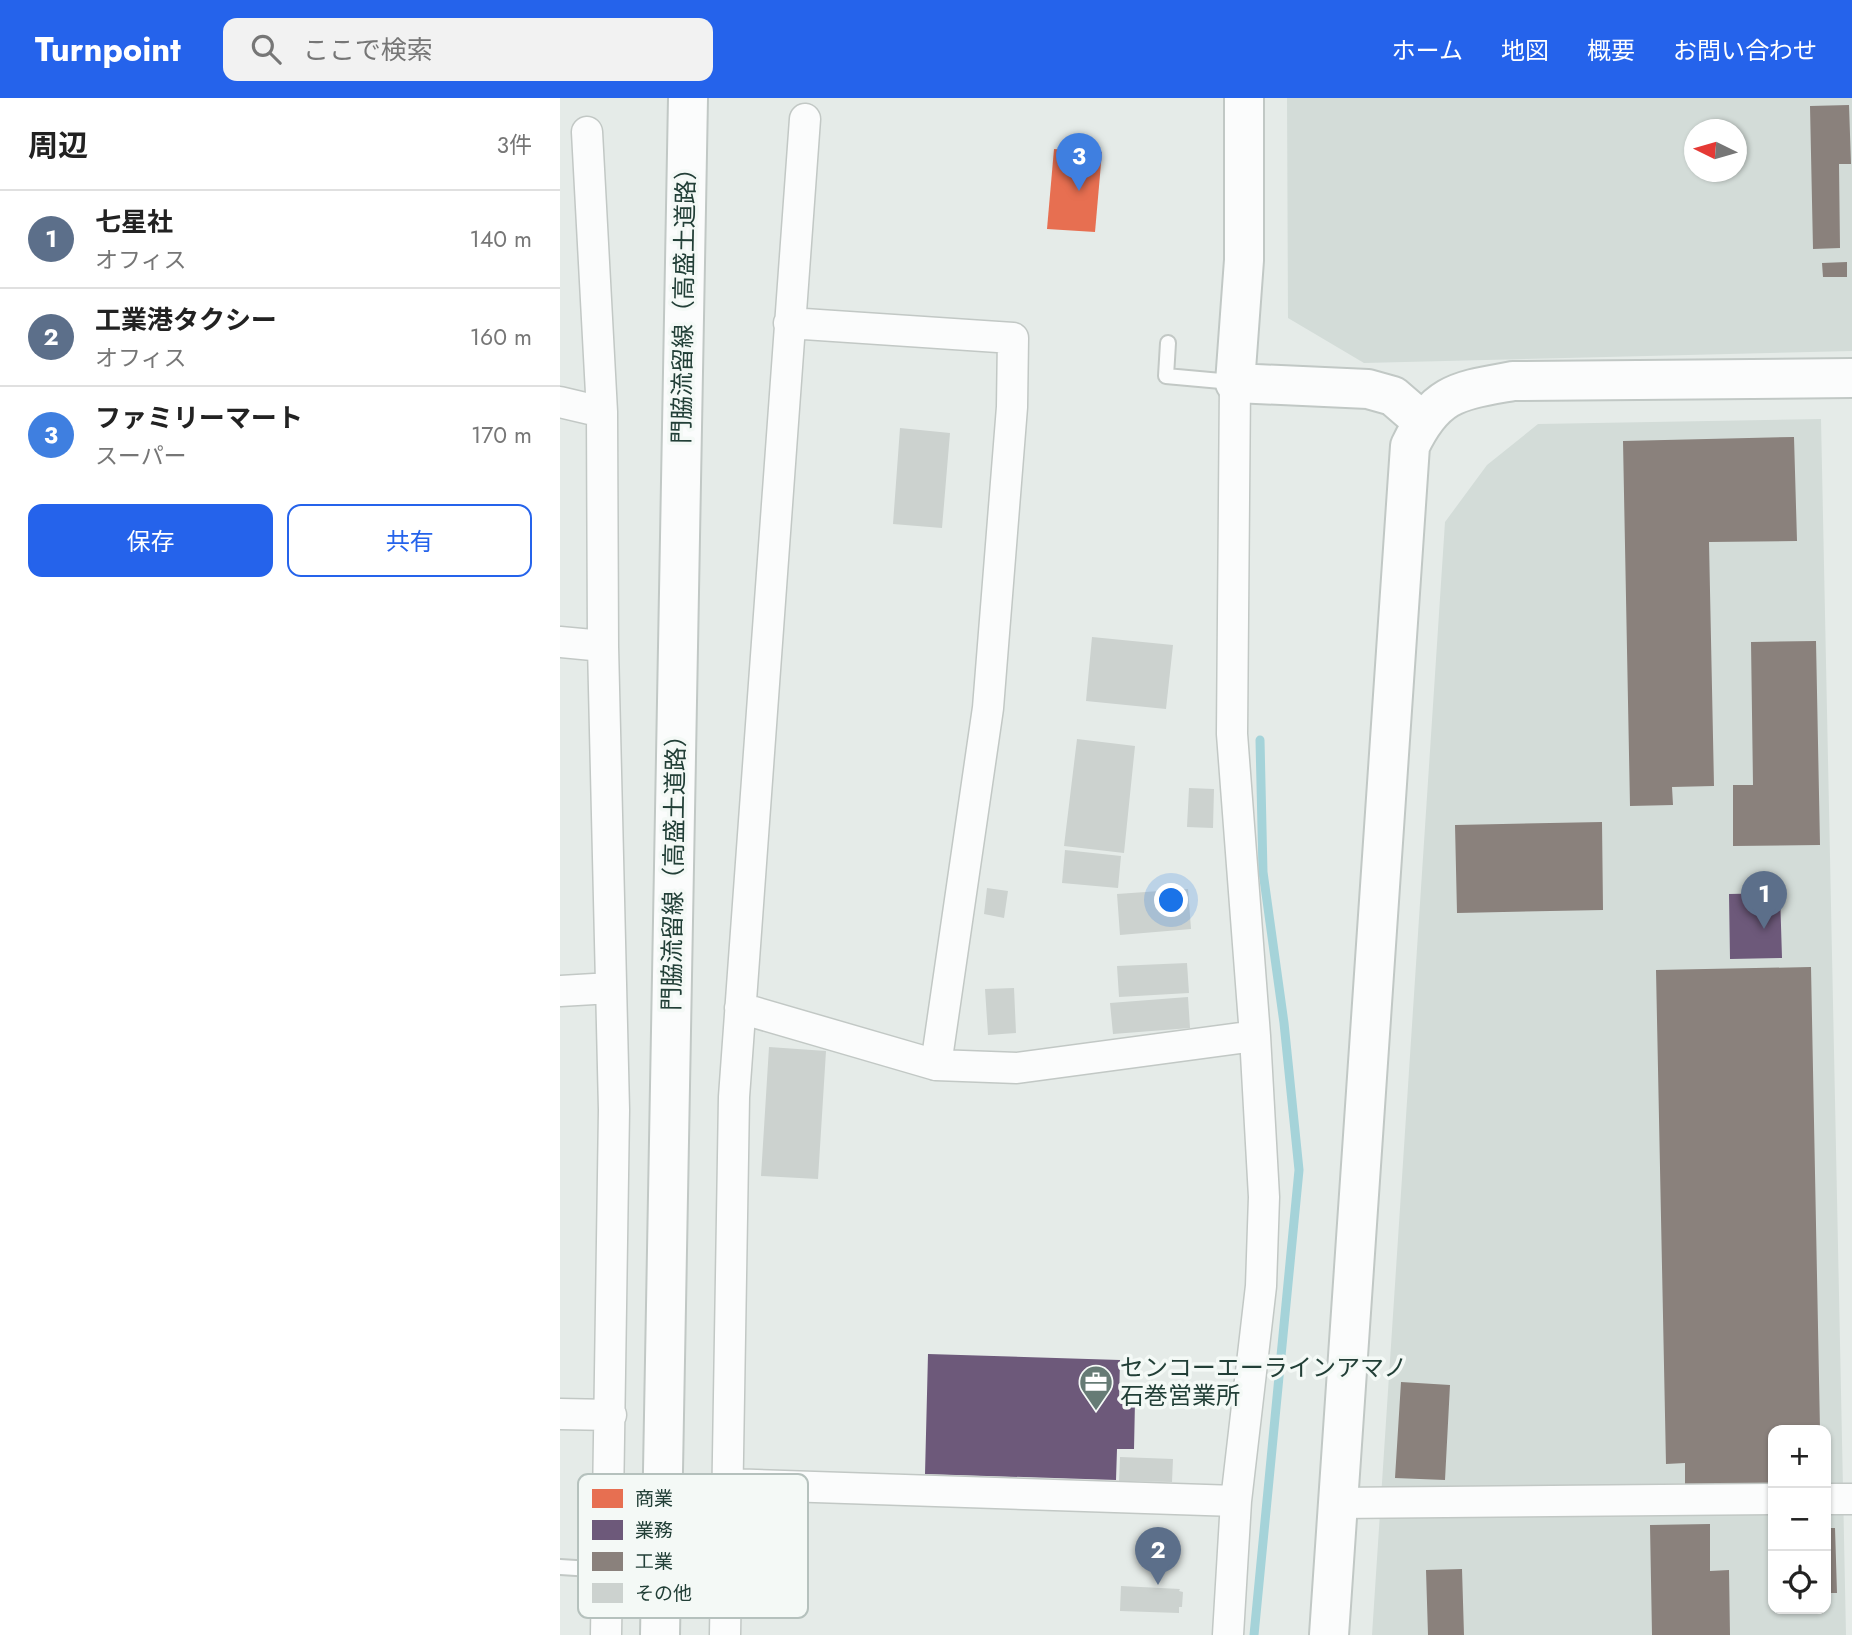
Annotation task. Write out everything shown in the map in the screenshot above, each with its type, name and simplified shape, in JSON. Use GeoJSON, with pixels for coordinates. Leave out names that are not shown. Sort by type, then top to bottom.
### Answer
{"type":"FeatureCollection","features":[{"type":"Feature","properties":{"kind":"street"},"geometry":{"type":"LineString","coordinates":[[1228,1635],[1236,1501],[1261,1286],[1264,1197],[1255,1036],[1232,734],[1235,383],[1244,260],[1244,98]]}},
{"type":"Feature","properties":{"kind":"street","name":"門脇流留線（高盛土道路）"},"geometry":{"type":"LineString","coordinates":[[663,1474],[687,112]]}},
{"type":"Feature","properties":{"kind":"street"},"geometry":{"type":"LineString","coordinates":[[727,1474],[734,1097],[805,119]]}},
{"type":"Feature","properties":{"kind":"street"},"geometry":{"type":"LineString","coordinates":[[587,132],[602,412],[603,646],[614,1110],[609,1474]]}},
{"type":"Feature","properties":{"kind":"street"},"geometry":{"type":"LineString","coordinates":[[789,323],[1013,338],[1012,407],[988,708],[936,1065]]}},
{"type":"Feature","properties":{"kind":"street"},"geometry":{"type":"LineString","coordinates":[[1329,1635],[1409,446],[1422,421],[1447,398],[1468,389],[1513,381],[1852,378]]}},
{"type":"Feature","properties":{"kind":"street"},"geometry":{"type":"LineString","coordinates":[[1235,383],[1367,389],[1394,396],[1422,421]]}},
{"type":"Feature","properties":{"kind":"street"},"geometry":{"type":"LineString","coordinates":[[560,402],[602,412]]}},
{"type":"Feature","properties":{"kind":"street"},"geometry":{"type":"LineString","coordinates":[[560,642],[603,646]]}},
{"type":"Feature","properties":{"kind":"street"},"geometry":{"type":"LineString","coordinates":[[560,991],[611,988]]}},
{"type":"Feature","properties":{"kind":"street"},"geometry":{"type":"LineString","coordinates":[[740,1008],[936,1065],[1017,1068],[1255,1036]]}},
{"type":"Feature","properties":{"kind":"street"},"geometry":{"type":"LineString","coordinates":[[560,1414],[611,1415]]}},
{"type":"Feature","properties":{"kind":"street"},"geometry":{"type":"LineString","coordinates":[[808,1487],[1236,1501]]}},
{"type":"Feature","properties":{"kind":"street"},"geometry":{"type":"LineString","coordinates":[[1337,1503],[1768,1499]]}},
{"type":"Feature","properties":{"kind":"street"},"geometry":{"type":"LineString","coordinates":[[1831,1499],[1852,1499]]}},
{"type":"Feature","properties":{"kind":"lane"},"geometry":{"type":"LineString","coordinates":[[1168,343],[1166,376],[1235,383]]}},
{"type":"Feature","properties":{"kind":"lane"},"geometry":{"type":"LineString","coordinates":[[560,1567],[578,1568]]}},
{"type":"Feature","properties":{"kind":"shaded area"},"geometry":{"type":"Polygon","coordinates":[[[1287,98],[1852,98],[1852,351],[1364,363],[1288,318],[1287,98]]]}},
{"type":"Feature","properties":{"kind":"shaded area"},"geometry":{"type":"Polygon","coordinates":[[[1821,419],[1846,1635],[1372,1635],[1445,522],[1487,465],[1538,424],[1821,419]]]}},
{"type":"Feature","properties":{"kind":"building: 商業"},"geometry":{"type":"Polygon","coordinates":[[[1054,149],[1102,152],[1095,232],[1047,229],[1054,149]]]}},
{"type":"Feature","properties":{"kind":"building: 業務"},"geometry":{"type":"Polygon","coordinates":[[[1780,893],[1782,958],[1730,959],[1729,894],[1780,893]]]}},
{"type":"Feature","properties":{"kind":"building: 業務"},"geometry":{"type":"Polygon","coordinates":[[[928,1354],[1120,1360],[1119,1401],[1135,1401],[1134,1449],[1117,1449],[1116,1480],[925,1474],[928,1354]]]}},
{"type":"Feature","properties":{"kind":"building: 工業"},"geometry":{"type":"Polygon","coordinates":[[[1849,105],[1851,164],[1839,164],[1840,248],[1813,249],[1810,106],[1849,105]]]}},
{"type":"Feature","properties":{"kind":"building: 工業"},"geometry":{"type":"Polygon","coordinates":[[[1847,262],[1847,277],[1823,277],[1822,263],[1847,262]]]}},
{"type":"Feature","properties":{"kind":"building: 工業"},"geometry":{"type":"Polygon","coordinates":[[[1794,437],[1797,541],[1709,542],[1714,786],[1672,787],[1673,805],[1630,806],[1623,441],[1794,437]]]}},
{"type":"Feature","properties":{"kind":"building: 工業"},"geometry":{"type":"Polygon","coordinates":[[[1816,641],[1820,845],[1733,846],[1733,785],[1753,785],[1751,642],[1816,641]]]}},
{"type":"Feature","properties":{"kind":"building: 工業"},"geometry":{"type":"Polygon","coordinates":[[[1602,822],[1603,910],[1457,913],[1455,825],[1602,822]]]}},
{"type":"Feature","properties":{"kind":"building: 工業"},"geometry":{"type":"Polygon","coordinates":[[[1811,967],[1820,1425],[1768,1425],[1768,1484],[1685,1486],[1685,1463],[1666,1464],[1656,970],[1811,967]]]}},
{"type":"Feature","properties":{"kind":"building: 工業"},"geometry":{"type":"Polygon","coordinates":[[[1401,1382],[1450,1385],[1445,1480],[1395,1478],[1401,1382]]]}},
{"type":"Feature","properties":{"kind":"building: 工業"},"geometry":{"type":"Polygon","coordinates":[[[1710,1524],[1710,1571],[1729,1570],[1730,1635],[1652,1635],[1650,1525],[1710,1524]]]}},
{"type":"Feature","properties":{"kind":"building: 工業"},"geometry":{"type":"Polygon","coordinates":[[[1831,1528],[1835,1528],[1837,1593],[1831,1593],[1831,1528]]]}},
{"type":"Feature","properties":{"kind":"building: 工業"},"geometry":{"type":"Polygon","coordinates":[[[1462,1569],[1464,1635],[1428,1635],[1426,1570],[1462,1569]]]}},
{"type":"Feature","properties":{"kind":"building: その他"},"geometry":{"type":"Polygon","coordinates":[[[900,428],[950,433],[942,528],[893,524],[900,428]]]}},
{"type":"Feature","properties":{"kind":"building: その他"},"geometry":{"type":"Polygon","coordinates":[[[1092,637],[1173,645],[1166,709],[1086,701],[1092,637]]]}},
{"type":"Feature","properties":{"kind":"building: その他"},"geometry":{"type":"Polygon","coordinates":[[[1077,739],[1135,746],[1124,853],[1064,846],[1077,739]]]}},
{"type":"Feature","properties":{"kind":"building: その他"},"geometry":{"type":"Polygon","coordinates":[[[1189,788],[1214,789],[1213,828],[1187,827],[1189,788]]]}},
{"type":"Feature","properties":{"kind":"building: その他"},"geometry":{"type":"Polygon","coordinates":[[[1065,850],[1121,856],[1118,888],[1062,883],[1065,850]]]}},
{"type":"Feature","properties":{"kind":"building: その他"},"geometry":{"type":"Polygon","coordinates":[[[987,888],[1008,891],[1004,918],[984,914],[987,888]]]}},
{"type":"Feature","properties":{"kind":"building: その他"},"geometry":{"type":"Polygon","coordinates":[[[1188,889],[1191,929],[1120,935],[1117,894],[1188,889]]]}},
{"type":"Feature","properties":{"kind":"building: その他"},"geometry":{"type":"Polygon","coordinates":[[[1187,963],[1189,993],[1119,997],[1117,966],[1187,963]]]}},
{"type":"Feature","properties":{"kind":"building: その他"},"geometry":{"type":"Polygon","coordinates":[[[1014,988],[1016,1033],[988,1035],[985,989],[1014,988]]]}},
{"type":"Feature","properties":{"kind":"building: その他"},"geometry":{"type":"Polygon","coordinates":[[[1188,997],[1190,1028],[1113,1034],[1110,1003],[1188,997]]]}},
{"type":"Feature","properties":{"kind":"building: その他"},"geometry":{"type":"Polygon","coordinates":[[[769,1047],[826,1051],[818,1179],[761,1176],[769,1047]]]}},
{"type":"Feature","properties":{"kind":"building: その他"},"geometry":{"type":"Polygon","coordinates":[[[1120,1457],[1173,1459],[1172,1482],[1119,1481],[1120,1457]]]}},
{"type":"Feature","properties":{"kind":"building: その他"},"geometry":{"type":"Polygon","coordinates":[[[1121,1586],[1180,1589],[1179,1591],[1183,1592],[1182,1607],[1179,1607],[1179,1613],[1120,1611],[1121,1586]]]}},
{"type":"Feature","properties":{"kind":"waterway"},"geometry":{"type":"LineString","coordinates":[[1254,1635],[1299,1170],[1284,1023],[1263,872],[1260,740]]}},
{"type":"Feature","properties":{"kind":"place","name":"ファミリーマート"},"geometry":{"type":"Point","coordinates":[1079,191]}},
{"type":"Feature","properties":{"kind":"place","name":"七星社"},"geometry":{"type":"Point","coordinates":[1764,929]}},
{"type":"Feature","properties":{"kind":"place","name":"センコーエーラインアマノ 石巻営業所"},"geometry":{"type":"Point","coordinates":[1096,1412]}},
{"type":"Feature","properties":{"kind":"place","name":"工業港タクシー"},"geometry":{"type":"Point","coordinates":[1158,1585]}}]}
